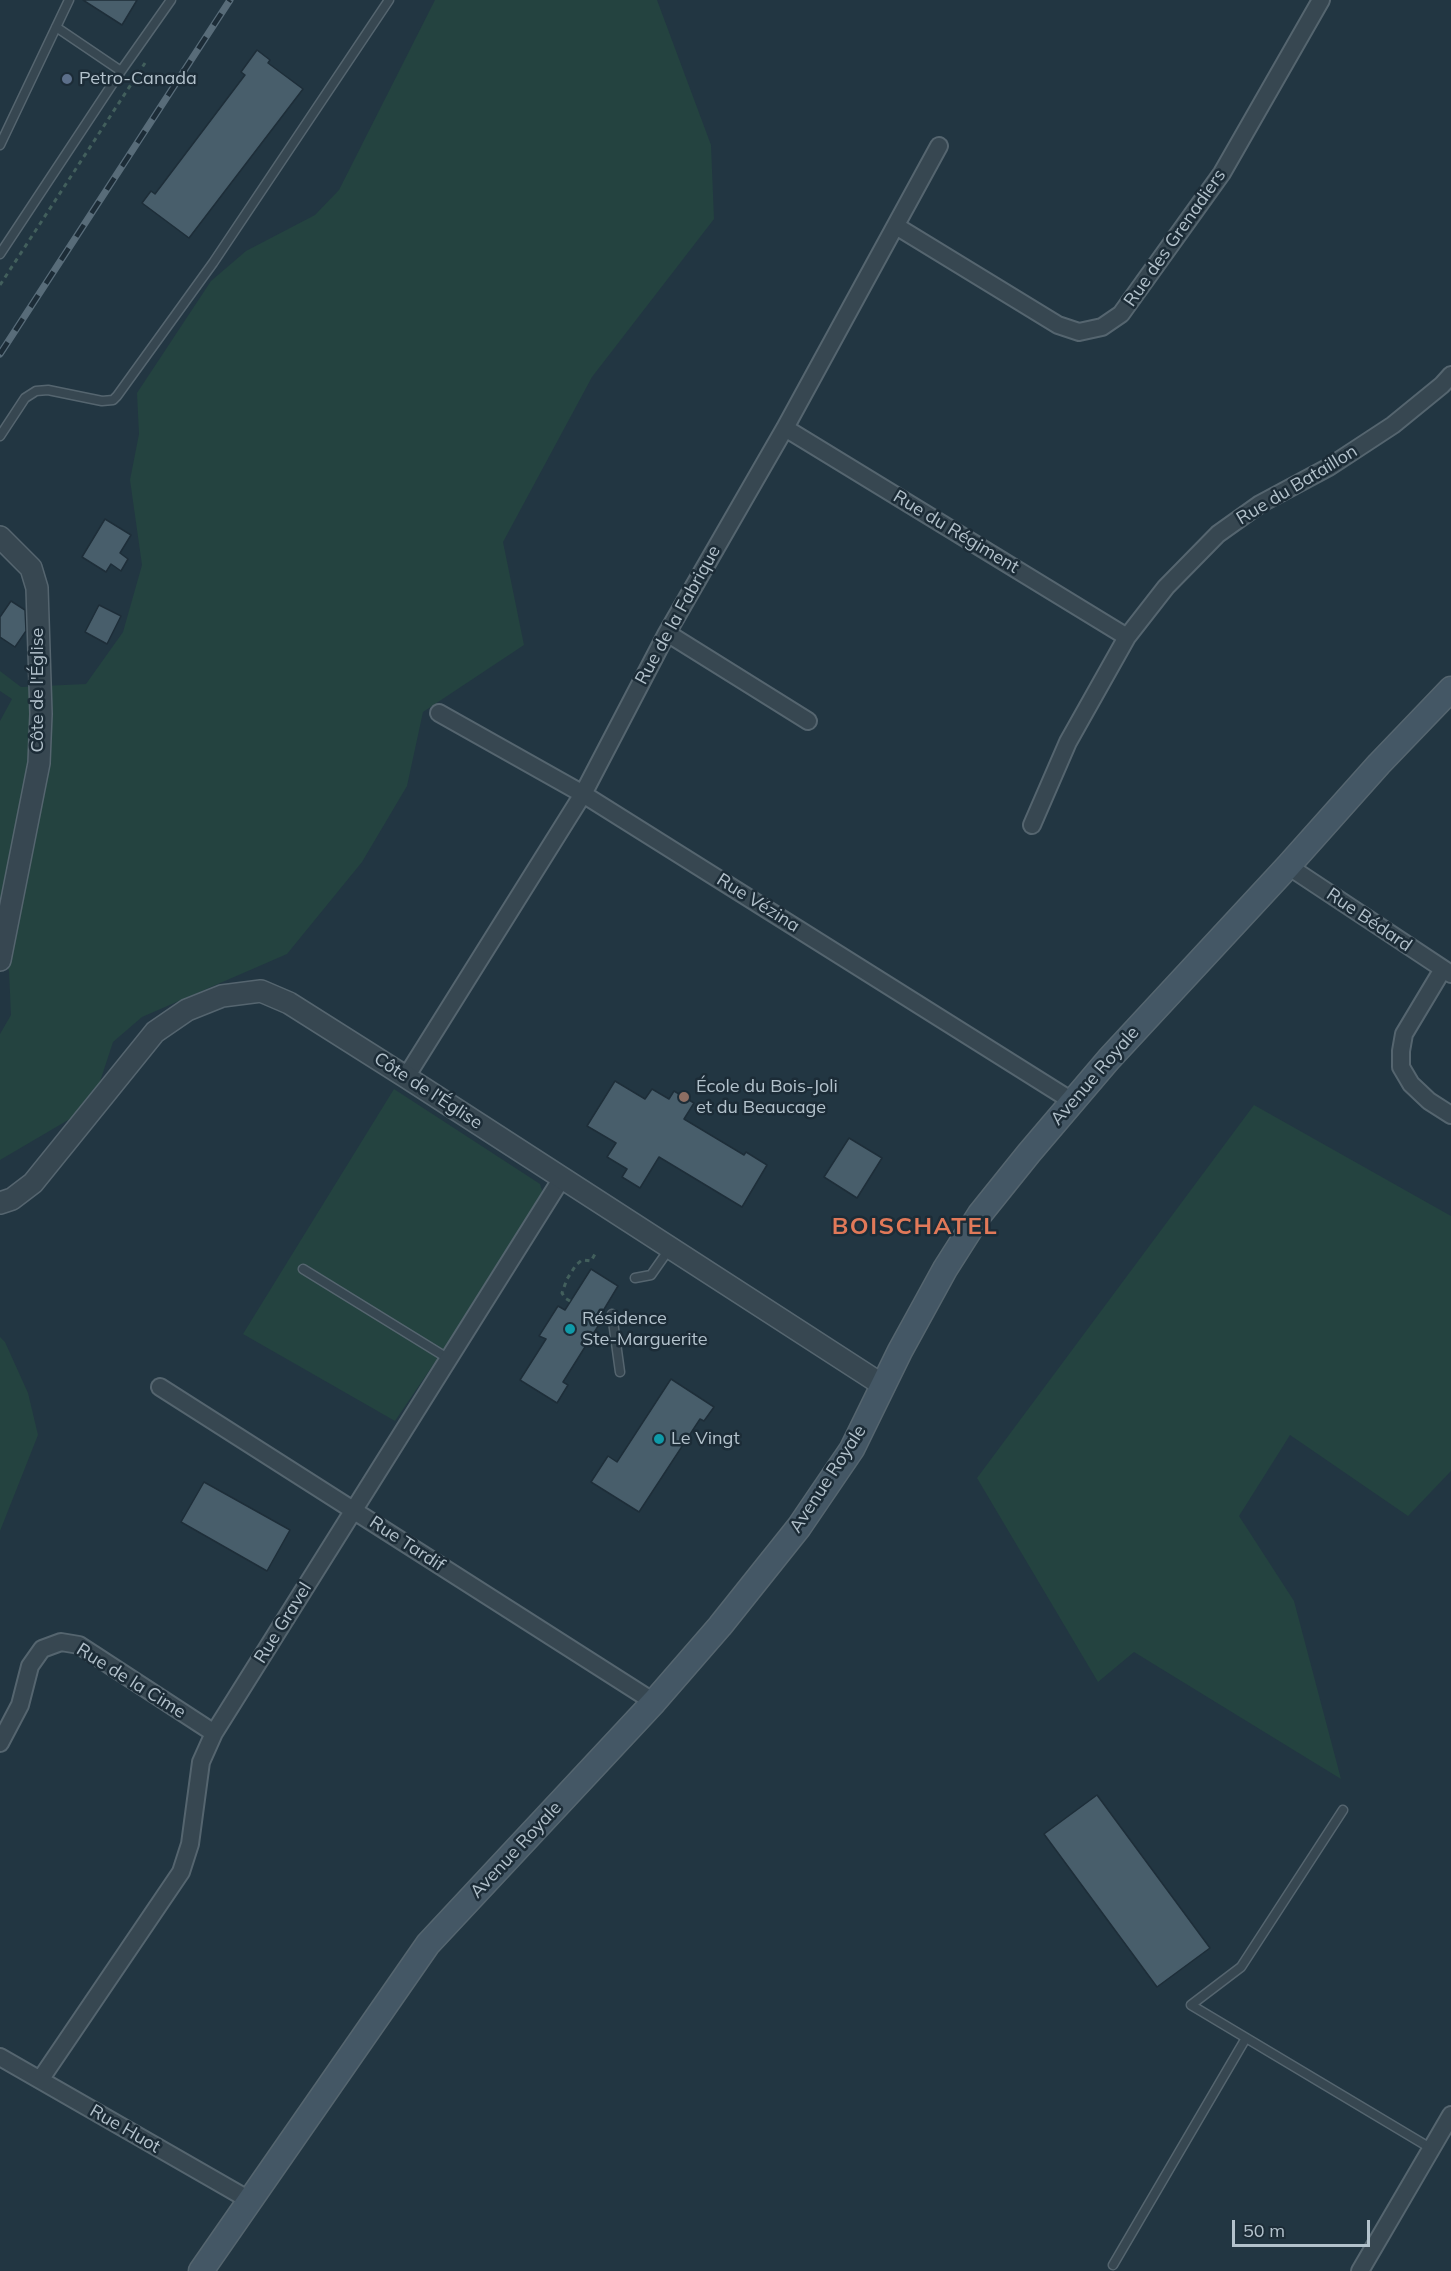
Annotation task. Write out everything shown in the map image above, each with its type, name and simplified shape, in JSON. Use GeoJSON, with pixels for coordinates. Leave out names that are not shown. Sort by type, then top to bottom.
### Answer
{"type":"FeatureCollection","features":[{"type":"Feature","properties":{"kind":"main road","name":"Avenue Royale"},"geometry":{"type":"LineString","coordinates":[[201,2271],[428,1944],[654,1702],[720,1626],[799,1527],[852,1449],[900,1351],[945,1269],[980,1214],[1072,1101],[1378,764],[1451,689]]}},
{"type":"Feature","properties":{"kind":"street","name":"Rue des Grenadiers"},"geometry":{"type":"LineString","coordinates":[[896,226],[1058,325],[1079,332],[1102,327],[1121,314],[1222,173],[1322,0]]}},
{"type":"Feature","properties":{"kind":"street","name":"Rue de la Fabrique"},"geometry":{"type":"LineString","coordinates":[[406,1077],[583,794],[667,633],[784,428],[939,146]]}},
{"type":"Feature","properties":{"kind":"street","name":"Rue du Bataillon"},"geometry":{"type":"LineString","coordinates":[[1032,825],[1068,742],[1127,637],[1166,587],[1218,534],[1260,504],[1329,467],[1393,425],[1451,375]]}},
{"type":"Feature","properties":{"kind":"street","name":"Rue du Régiment"},"geometry":{"type":"LineString","coordinates":[[784,428],[1127,637]]}},
{"type":"Feature","properties":{"kind":"street","name":"Côte de l'Église"},"geometry":{"type":"LineString","coordinates":[[0,537],[31,568],[37,588],[41,714],[39,763],[0,960]]}},
{"type":"Feature","properties":{"kind":"street"},"geometry":{"type":"LineString","coordinates":[[667,633],[808,721]]}},
{"type":"Feature","properties":{"kind":"street","name":"Rue Vézina"},"geometry":{"type":"LineString","coordinates":[[439,713],[583,794],[1072,1101]]}},
{"type":"Feature","properties":{"kind":"street","name":"Rue Bédard"},"geometry":{"type":"LineString","coordinates":[[1287,866],[1447,971]]}},
{"type":"Feature","properties":{"kind":"street"},"geometry":{"type":"LineString","coordinates":[[1447,971],[1404,1034],[1401,1067],[1410,1084],[1429,1101],[1451,1115]]}},
{"type":"Feature","properties":{"kind":"street","name":"Côte de l'Église"},"geometry":{"type":"LineString","coordinates":[[0,1203],[12,1199],[33,1183],[155,1032],[187,1010],[222,996],[261,991],[279,999],[406,1077],[884,1386]]}},
{"type":"Feature","properties":{"kind":"street","name":"Rue Gravel"},"geometry":{"type":"LineString","coordinates":[[40,2080],[181,1872],[190,1844],[201,1762],[214,1732],[562,1178]]}},
{"type":"Feature","properties":{"kind":"street","name":"Rue Tardif"},"geometry":{"type":"LineString","coordinates":[[160,1387],[654,1702]]}},
{"type":"Feature","properties":{"kind":"street","name":"Rue de la Cime"},"geometry":{"type":"LineString","coordinates":[[0,1743],[20,1705],[30,1666],[42,1649],[61,1642],[80,1645],[214,1732]]}},
{"type":"Feature","properties":{"kind":"street","name":"Rue Huot"},"geometry":{"type":"LineString","coordinates":[[0,2057],[251,2201]]}},
{"type":"Feature","properties":{"kind":"street"},"geometry":{"type":"LineString","coordinates":[[1360,2271],[1451,2115]]}},
{"type":"Feature","properties":{"kind":"lane"},"geometry":{"type":"LineString","coordinates":[[0,145],[69,0]]}},
{"type":"Feature","properties":{"kind":"lane"},"geometry":{"type":"LineString","coordinates":[[0,254],[121,71],[171,0]]}},
{"type":"Feature","properties":{"kind":"lane"},"geometry":{"type":"LineString","coordinates":[[0,436],[25,398],[36,391],[48,390],[102,401],[113,400],[117,396],[219,253],[389,0]]}},
{"type":"Feature","properties":{"kind":"lane"},"geometry":{"type":"LineString","coordinates":[[56,27],[121,71]]}},
{"type":"Feature","properties":{"kind":"lane"},"geometry":{"type":"LineString","coordinates":[[635,1278],[651,1275],[671,1247]]}},
{"type":"Feature","properties":{"kind":"lane"},"geometry":{"type":"LineString","coordinates":[[303,1269],[449,1359]]}},
{"type":"Feature","properties":{"kind":"lane"},"geometry":{"type":"LineString","coordinates":[[612,1314],[621,1372]]}},
{"type":"Feature","properties":{"kind":"lane"},"geometry":{"type":"LineString","coordinates":[[1343,1810],[1241,1967],[1191,2005],[1432,2149]]}},
{"type":"Feature","properties":{"kind":"lane"},"geometry":{"type":"LineString","coordinates":[[1113,2265],[1246,2038]]}},
{"type":"Feature","properties":{"kind":"path"},"geometry":{"type":"LineString","coordinates":[[0,285],[146,62]]}},
{"type":"Feature","properties":{"kind":"path"},"geometry":{"type":"LineString","coordinates":[[570,1301],[562,1293],[567,1279],[576,1265],[582,1260],[591,1261],[595,1254]]}},
{"type":"Feature","properties":{"kind":"green space"},"geometry":{"type":"Polygon","coordinates":[[[435,0],[657,0],[711,145],[714,219],[592,377],[503,542],[524,645],[423,712],[407,786],[362,862],[287,954],[142,1017],[113,1042],[92,1106],[0,1160],[0,1034],[11,1015],[9,971],[0,950],[0,721],[12,699],[0,691],[0,671],[21,687],[86,684],[123,632],[142,565],[130,480],[139,434],[137,393],[211,281],[246,251],[315,215],[339,190],[435,0]]]}},
{"type":"Feature","properties":{"kind":"green space"},"geometry":{"type":"Polygon","coordinates":[[[394,1089],[540,1184],[545,1200],[395,1421],[243,1334],[394,1089]]]}},
{"type":"Feature","properties":{"kind":"green space"},"geometry":{"type":"Polygon","coordinates":[[[1254,1105],[1451,1216],[1451,1471],[1408,1516],[1290,1435],[1239,1516],[1294,1601],[1341,1779],[1134,1652],[1098,1682],[977,1478],[1254,1105]]]}},
{"type":"Feature","properties":{"kind":"green space"},"geometry":{"type":"Polygon","coordinates":[[[0,1337],[5,1342],[28,1393],[38,1435],[0,1531],[0,1337]]]}},
{"type":"Feature","properties":{"kind":"building"},"geometry":{"type":"Polygon","coordinates":[[[83,0],[137,0],[122,25],[83,0]]]}},
{"type":"Feature","properties":{"kind":"building"},"geometry":{"type":"Polygon","coordinates":[[[257,50],[270,60],[268,63],[303,89],[189,238],[142,203],[151,191],[155,194],[245,75],[241,72],[257,50]]]}},
{"type":"Feature","properties":{"kind":"building"},"geometry":{"type":"Polygon","coordinates":[[[105,519],[131,535],[120,553],[128,559],[121,571],[111,564],[106,572],[82,557],[105,519]]]}},
{"type":"Feature","properties":{"kind":"building"},"geometry":{"type":"Polygon","coordinates":[[[11,601],[25,610],[26,631],[15,647],[0,637],[0,617],[11,601]]]}},
{"type":"Feature","properties":{"kind":"building"},"geometry":{"type":"Polygon","coordinates":[[[99,605],[121,616],[107,644],[85,632],[99,605]]]}},
{"type":"Feature","properties":{"kind":"building"},"geometry":{"type":"Polygon","coordinates":[[[615,1081],[645,1099],[652,1089],[669,1099],[674,1091],[694,1103],[684,1119],[744,1155],[746,1152],[767,1165],[742,1207],[659,1157],[640,1188],[622,1177],[627,1169],[607,1157],[616,1143],[587,1126],[615,1081]]]}},
{"type":"Feature","properties":{"kind":"building"},"geometry":{"type":"Polygon","coordinates":[[[849,1138],[882,1158],[857,1198],[824,1177],[849,1138]]]}},
{"type":"Feature","properties":{"kind":"building","name":"Résidence Ste-Marguerite"},"geometry":{"type":"Polygon","coordinates":[[[591,1269],[618,1286],[597,1321],[600,1323],[563,1382],[568,1385],[557,1403],[520,1380],[546,1339],[539,1336],[558,1306],[565,1310],[591,1269]]]}},
{"type":"Feature","properties":{"kind":"building","name":"Le Vingt"},"geometry":{"type":"Polygon","coordinates":[[[671,1379],[714,1407],[704,1421],[700,1419],[639,1512],[591,1482],[608,1456],[617,1462],[671,1379]]]}},
{"type":"Feature","properties":{"kind":"building"},"geometry":{"type":"Polygon","coordinates":[[[204,1482],[290,1530],[267,1571],[181,1522],[204,1482]]]}},
{"type":"Feature","properties":{"kind":"building"},"geometry":{"type":"Polygon","coordinates":[[[1097,1795],[1210,1948],[1157,1987],[1044,1834],[1097,1795]]]}},
{"type":"Feature","properties":{"kind":"railway"},"geometry":{"type":"LineString","coordinates":[[0,354],[230,0]]}},
{"type":"Feature","properties":{"kind":"place","name":"Petro-Canada"},"geometry":{"type":"Point","coordinates":[67,79]}},
{"type":"Feature","properties":{"kind":"place","name":"École du Bois-Joli et du Beaucage"},"geometry":{"type":"Point","coordinates":[684,1097]}},
{"type":"Feature","properties":{"kind":"place","name":"Résidence Ste-Marguerite"},"geometry":{"type":"Point","coordinates":[570,1329]}},
{"type":"Feature","properties":{"kind":"place","name":"Le Vingt"},"geometry":{"type":"Point","coordinates":[659,1439]}},
{"type":"Feature","properties":{"kind":"district","name":"BOISCHATEL"},"geometry":{"type":"Point","coordinates":[915,1227]}}]}
